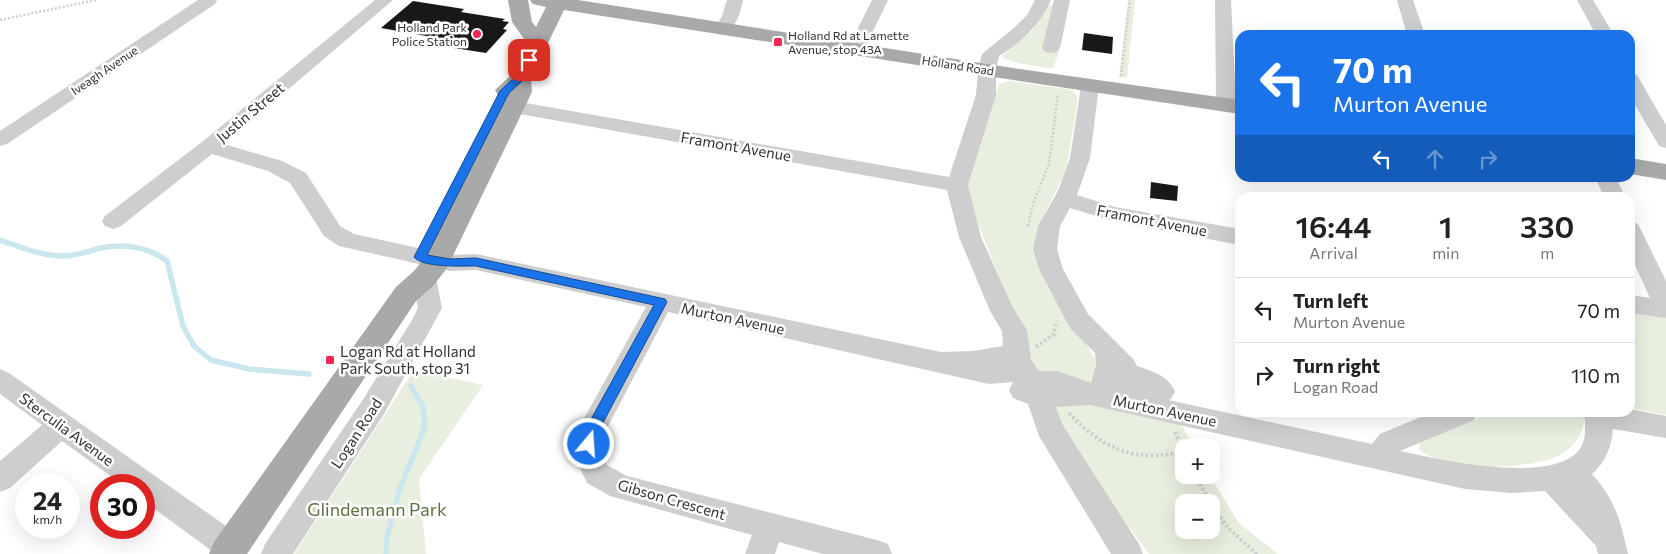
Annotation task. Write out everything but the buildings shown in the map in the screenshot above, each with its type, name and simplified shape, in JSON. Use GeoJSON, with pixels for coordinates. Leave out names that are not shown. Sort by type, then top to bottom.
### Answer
{"type":"FeatureCollection","features":[{"type":"Feature","properties":{"kind":"main road"},"geometry":{"type":"LineString","coordinates":[[518,0],[522,22],[537,43]]}},
{"type":"Feature","properties":{"kind":"main road"},"geometry":{"type":"LineString","coordinates":[[422,273],[505,91],[520,78],[537,43],[552,1]]}},
{"type":"Feature","properties":{"kind":"main road","name":"Holland Road"},"geometry":{"type":"LineString","coordinates":[[552,1],[1090,86],[1233,106]]}},
{"type":"Feature","properties":{"kind":"main road"},"geometry":{"type":"LineString","coordinates":[[230,551],[422,273],[514,107],[521,92],[520,78]]}},
{"type":"Feature","properties":{"kind":"main road"},"geometry":{"type":"LineString","coordinates":[[1635,167],[1666,172]]}},
{"type":"Feature","properties":{"kind":"street","name":"Iveagh Avenue"},"geometry":{"type":"LineString","coordinates":[[0,140],[209,0]]}},
{"type":"Feature","properties":{"kind":"street","name":"Justin Street"},"geometry":{"type":"LineString","coordinates":[[113,221],[209,146],[385,0]]}},
{"type":"Feature","properties":{"kind":"street"},"geometry":{"type":"LineString","coordinates":[[724,28],[731,16],[735,0]]}},
{"type":"Feature","properties":{"kind":"street"},"geometry":{"type":"LineString","coordinates":[[857,48],[880,0]]}},
{"type":"Feature","properties":{"kind":"street"},"geometry":{"type":"LineString","coordinates":[[1043,0],[1032,21],[1020,34],[991,54],[987,70],[986,95],[957,184],[970,237],[1002,311],[1000,343],[1030,387],[1128,554]]}},
{"type":"Feature","properties":{"kind":"street"},"geometry":{"type":"LineString","coordinates":[[1051,48],[1062,0]]}},
{"type":"Feature","properties":{"kind":"street"},"geometry":{"type":"LineString","coordinates":[[1224,0],[1233,106]]}},
{"type":"Feature","properties":{"kind":"street"},"geometry":{"type":"LineString","coordinates":[[1405,0],[1414,30]]}},
{"type":"Feature","properties":{"kind":"street"},"geometry":{"type":"LineString","coordinates":[[1585,0],[1602,30]]}},
{"type":"Feature","properties":{"kind":"street"},"geometry":{"type":"LineString","coordinates":[[1090,86],[1080,158],[1065,199],[1048,231],[1045,248],[1048,262],[1076,316],[1128,373],[1146,379],[1162,391]]}},
{"type":"Feature","properties":{"kind":"street"},"geometry":{"type":"LineString","coordinates":[[1635,88],[1666,142]]}},
{"type":"Feature","properties":{"kind":"street","name":"Framont Avenue"},"geometry":{"type":"LineString","coordinates":[[514,107],[957,184]]}},
{"type":"Feature","properties":{"kind":"street","name":"Murton Avenue"},"geometry":{"type":"LineString","coordinates":[[209,146],[275,166],[298,178],[332,231],[341,238],[422,273],[450,263],[476,262],[940,362],[1030,387],[1096,395],[1385,459],[1470,476],[1501,480],[1523,480],[1561,474],[1588,461],[1595,452],[1600,433],[1597,417]]}},
{"type":"Feature","properties":{"kind":"street","name":"Framont Avenue"},"geometry":{"type":"LineString","coordinates":[[1065,199],[1113,214],[1235,236]]}},
{"type":"Feature","properties":{"kind":"street"},"geometry":{"type":"LineString","coordinates":[[1635,240],[1666,308]]}},
{"type":"Feature","properties":{"kind":"street","name":"Logan Road"},"geometry":{"type":"LineString","coordinates":[[276,554],[374,406],[423,323],[430,308],[422,273]]}},
{"type":"Feature","properties":{"kind":"street","name":"Gibson Crescent"},"geometry":{"type":"LineString","coordinates":[[661,302],[591,432],[588,456],[598,474],[620,487],[877,554]]}},
{"type":"Feature","properties":{"kind":"street"},"geometry":{"type":"LineString","coordinates":[[1635,305],[1666,308]]}},
{"type":"Feature","properties":{"kind":"street"},"geometry":{"type":"LineString","coordinates":[[1096,395],[1109,362],[1106,349]]}},
{"type":"Feature","properties":{"kind":"street"},"geometry":{"type":"LineString","coordinates":[[1128,373],[1132,403]]}},
{"type":"Feature","properties":{"kind":"street","name":"Sterculia Avenue"},"geometry":{"type":"LineString","coordinates":[[0,380],[230,551]]}},
{"type":"Feature","properties":{"kind":"street"},"geometry":{"type":"LineString","coordinates":[[1385,459],[1385,447],[1390,442],[1452,417]]}},
{"type":"Feature","properties":{"kind":"street"},"geometry":{"type":"LineString","coordinates":[[1613,417],[1666,427]]}},
{"type":"Feature","properties":{"kind":"street"},"geometry":{"type":"LineString","coordinates":[[0,479],[61,425]]}},
{"type":"Feature","properties":{"kind":"street"},"geometry":{"type":"LineString","coordinates":[[1561,474],[1600,529],[1612,551]]}},
{"type":"Feature","properties":{"kind":"street"},"geometry":{"type":"LineString","coordinates":[[760,554],[770,526]]}},
{"type":"Feature","properties":{"kind":"path"},"geometry":{"type":"LineString","coordinates":[[0,20],[96,0]]}},
{"type":"Feature","properties":{"kind":"path"},"geometry":{"type":"LineString","coordinates":[[1117,89],[1121,77],[1130,0]]}},
{"type":"Feature","properties":{"kind":"path"},"geometry":{"type":"LineString","coordinates":[[1030,387],[1095,438],[1110,446],[1153,456],[1168,456],[1175,454]]}},
{"type":"Feature","properties":{"kind":"path"},"geometry":{"type":"LineString","coordinates":[[1220,517],[1228,528],[1257,554]]}},
{"type":"Feature","properties":{"kind":"green space"},"geometry":{"type":"Polygon","coordinates":[[[1128,0],[1135,0],[1127,78],[1119,77],[1128,0]]]}},
{"type":"Feature","properties":{"kind":"green space"},"geometry":{"type":"Polygon","coordinates":[[[1049,5],[1053,5],[1045,49],[1059,51],[1053,69],[1018,63],[1001,57],[1032,31],[1049,5]]]}},
{"type":"Feature","properties":{"kind":"green space"},"geometry":{"type":"Polygon","coordinates":[[[1008,81],[1073,90],[1078,99],[1066,170],[1038,228],[1035,243],[1095,360],[1097,372],[1091,379],[1095,406],[1181,424],[1189,439],[1175,439],[1175,484],[1215,484],[1239,523],[1278,554],[1149,554],[1058,430],[1018,323],[967,197],[968,176],[976,159],[999,84],[1008,81]]]}},
{"type":"Feature","properties":{"kind":"green space"},"geometry":{"type":"Polygon","coordinates":[[[1635,313],[1666,316],[1666,415],[1635,409],[1635,313]]]}},
{"type":"Feature","properties":{"kind":"green space","name":"Glindemann Park"},"geometry":{"type":"Polygon","coordinates":[[[414,370],[483,385],[419,479],[426,554],[294,554],[414,370]]]}},
{"type":"Feature","properties":{"kind":"green space"},"geometry":{"type":"Polygon","coordinates":[[[1482,417],[1584,417],[1581,432],[1569,449],[1545,461],[1528,464],[1488,467],[1449,462],[1432,457],[1420,450],[1419,444],[1425,439],[1482,417]]]}},
{"type":"Feature","properties":{"kind":"waterway"},"geometry":{"type":"LineString","coordinates":[[0,240],[31,251],[55,256],[80,254],[115,246],[134,247],[151,252],[167,261],[183,326],[194,346],[211,360],[249,369],[309,374]]}},
{"type":"Feature","properties":{"kind":"waterway"},"geometry":{"type":"LineString","coordinates":[[386,554],[387,537],[399,491],[425,427],[423,407],[411,386]]}},
{"type":"Feature","properties":{"kind":"place","name":"Holland Park Police Station"},"geometry":{"type":"Point","coordinates":[477,34]}},
{"type":"Feature","properties":{"kind":"place","name":"Holland Rd at Lamette Avenue, stop 43A"},"geometry":{"type":"Point","coordinates":[778,42]}},
{"type":"Feature","properties":{"kind":"place","name":"Logan Rd at Holland Park South, stop 31"},"geometry":{"type":"Point","coordinates":[330,360]}},
{"type":"Feature","properties":{"kind":"route"},"geometry":{"type":"LineString","coordinates":[[529,60],[520,78],[505,91],[420,257],[450,263],[476,262],[661,302],[591,432],[589,444]]}}]}
